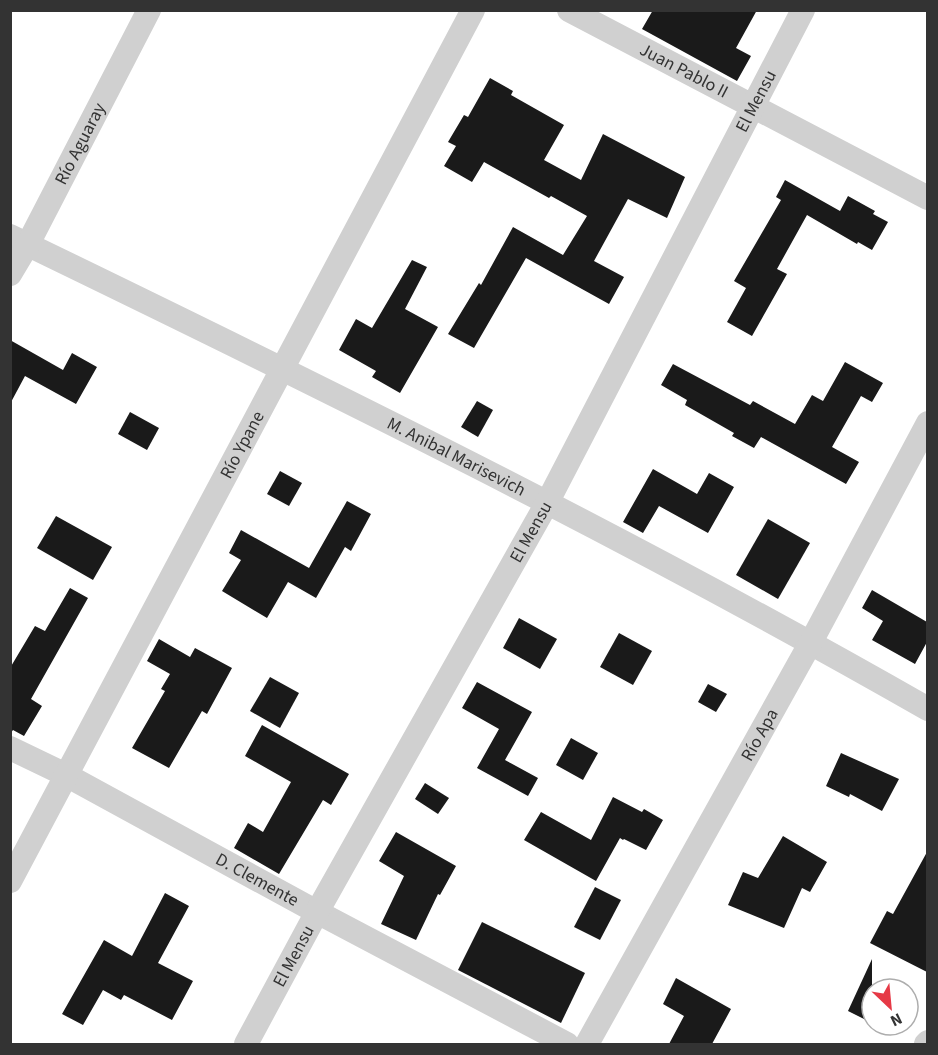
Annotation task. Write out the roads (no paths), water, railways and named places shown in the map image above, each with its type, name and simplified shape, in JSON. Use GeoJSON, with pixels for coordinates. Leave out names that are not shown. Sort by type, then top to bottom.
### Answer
{"type":"FeatureCollection","features":[{"type":"Feature","properties":{"kind":"street","name":"Río Aguaray"},"geometry":{"type":"LineString","coordinates":[[10,274],[19,240],[149,10]]}},
{"type":"Feature","properties":{"kind":"street","name":"Río Ypane"},"geometry":{"type":"LineString","coordinates":[[10,881],[473,10]]}},
{"type":"Feature","properties":{"kind":"street","name":"Juan Pablo II"},"geometry":{"type":"LineString","coordinates":[[568,10],[927,198]]}},
{"type":"Feature","properties":{"kind":"street","name":"El Mensu"},"geometry":{"type":"LineString","coordinates":[[246,1044],[317,912],[547,503],[803,10]]}},
{"type":"Feature","properties":{"kind":"street","name":"M. Anibal Marisevich"},"geometry":{"type":"LineString","coordinates":[[19,240],[547,503],[811,642],[927,709]]}},
{"type":"Feature","properties":{"kind":"street","name":"Río Apa"},"geometry":{"type":"LineString","coordinates":[[587,1044],[811,642],[927,423]]}},
{"type":"Feature","properties":{"kind":"street","name":"D. Clemente"},"geometry":{"type":"LineString","coordinates":[[10,748],[66,775],[317,912],[567,1044]]}}]}
